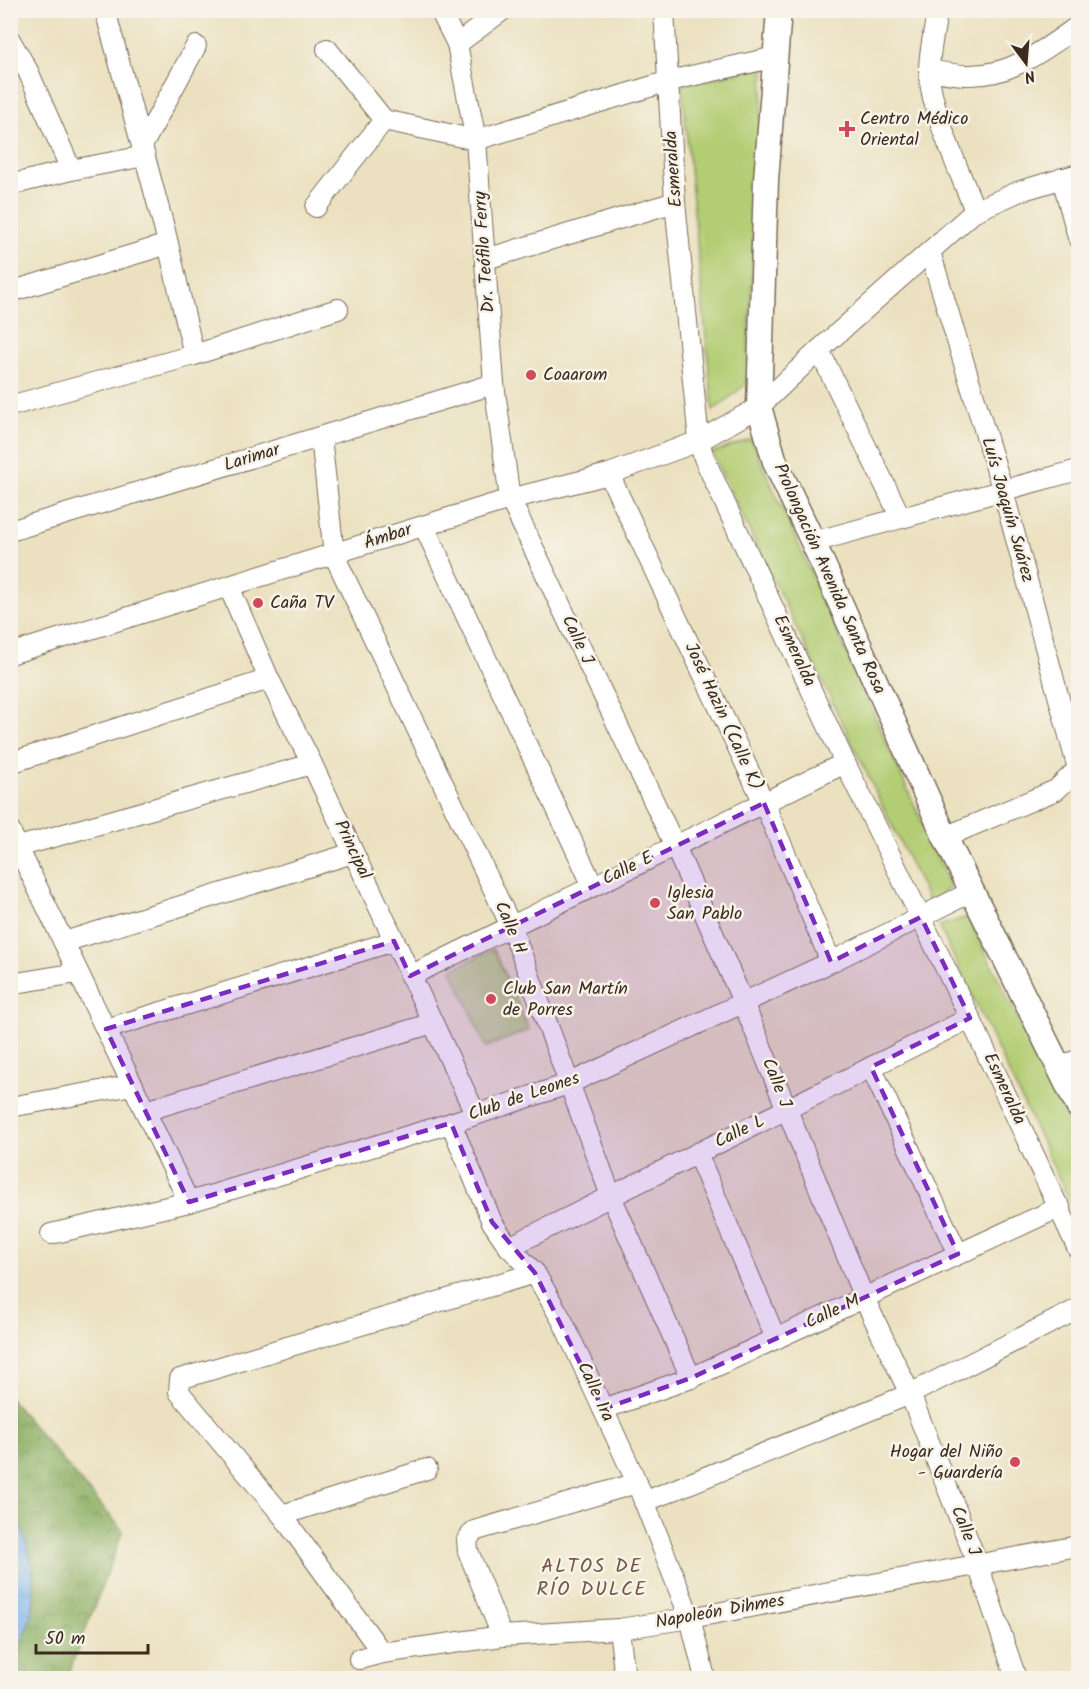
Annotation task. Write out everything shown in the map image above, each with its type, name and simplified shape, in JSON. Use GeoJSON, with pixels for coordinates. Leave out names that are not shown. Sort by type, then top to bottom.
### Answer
{"type":"FeatureCollection","features":[{"type":"Feature","properties":{"kind":"main road","name":"Prolongación Avenida Santa Rosa"},"geometry":{"type":"LineString","coordinates":[[779,10],[766,180],[759,407],[775,462],[945,837],[971,892],[1069,1063],[1078,1106]]}},
{"type":"Feature","properties":{"kind":"street"},"geometry":{"type":"LineString","coordinates":[[105,10],[168,244],[194,354]]}},
{"type":"Feature","properties":{"kind":"street","name":"Dr. Teófilo Ferry"},"geometry":{"type":"LineString","coordinates":[[440,10],[457,44],[476,140],[494,384],[510,499]]}},
{"type":"Feature","properties":{"kind":"street"},"geometry":{"type":"LineString","coordinates":[[457,44],[502,10]]}},
{"type":"Feature","properties":{"kind":"street","name":"Esmeralda"},"geometry":{"type":"LineString","coordinates":[[664,10],[675,202],[699,441],[704,458],[845,763],[970,1018],[1078,1249]]}},
{"type":"Feature","properties":{"kind":"street"},"geometry":{"type":"LineString","coordinates":[[937,10],[929,70],[940,117],[975,210]]}},
{"type":"Feature","properties":{"kind":"street"},"geometry":{"type":"LineString","coordinates":[[929,70],[965,75],[996,73],[1028,59],[1078,26]]}},
{"type":"Feature","properties":{"kind":"street"},"geometry":{"type":"LineString","coordinates":[[10,40],[28,70],[72,170]]}},
{"type":"Feature","properties":{"kind":"street"},"geometry":{"type":"LineString","coordinates":[[10,185],[143,151],[196,46]]}},
{"type":"Feature","properties":{"kind":"street"},"geometry":{"type":"LineString","coordinates":[[327,49],[384,120],[476,140],[669,81],[776,57]]}},
{"type":"Feature","properties":{"kind":"street"},"geometry":{"type":"LineString","coordinates":[[316,207],[384,120]]}},
{"type":"Feature","properties":{"kind":"street"},"geometry":{"type":"LineString","coordinates":[[1070,176],[1078,237]]}},
{"type":"Feature","properties":{"kind":"street","name":"Ámbar"},"geometry":{"type":"LineString","coordinates":[[10,654],[510,499],[609,474],[699,441],[759,407],[975,210],[1009,194],[1070,176]]}},
{"type":"Feature","properties":{"kind":"street"},"geometry":{"type":"LineString","coordinates":[[486,258],[675,202]]}},
{"type":"Feature","properties":{"kind":"street"},"geometry":{"type":"LineString","coordinates":[[10,292],[168,244]]}},
{"type":"Feature","properties":{"kind":"street","name":"Luís Joaquín Suárez"},"geometry":{"type":"LineString","coordinates":[[930,252],[1003,491],[1078,769]]}},
{"type":"Feature","properties":{"kind":"street"},"geometry":{"type":"LineString","coordinates":[[10,406],[194,354],[338,309]]}},
{"type":"Feature","properties":{"kind":"street"},"geometry":{"type":"LineString","coordinates":[[819,350],[901,518]]}},
{"type":"Feature","properties":{"kind":"street","name":"Larimar"},"geometry":{"type":"LineString","coordinates":[[10,531],[494,384]]}},
{"type":"Feature","properties":{"kind":"street","name":"Calle H"},"geometry":{"type":"LineString","coordinates":[[321,437],[334,555],[511,926],[611,1196],[690,1378]]}},
{"type":"Feature","properties":{"kind":"street"},"geometry":{"type":"LineString","coordinates":[[813,542],[1078,470]]}},
{"type":"Feature","properties":{"kind":"street","name":"José Hazin (Calle K)"},"geometry":{"type":"LineString","coordinates":[[609,474],[764,803],[831,962]]}},
{"type":"Feature","properties":{"kind":"street","name":"Calle J"},"geometry":{"type":"LineString","coordinates":[[510,499],[675,846],[743,1002],[864,1298],[910,1394],[978,1565],[1016,1678]]}},
{"type":"Feature","properties":{"kind":"street"},"geometry":{"type":"LineString","coordinates":[[424,525],[593,886]]}},
{"type":"Feature","properties":{"kind":"street","name":"Principal"},"geometry":{"type":"LineString","coordinates":[[229,587],[269,679],[312,764],[475,1113]]}},
{"type":"Feature","properties":{"kind":"street"},"geometry":{"type":"LineString","coordinates":[[10,763],[269,679]]}},
{"type":"Feature","properties":{"kind":"street","name":"Calle E"},"geometry":{"type":"LineString","coordinates":[[411,976],[845,763]]}},
{"type":"Feature","properties":{"kind":"street"},"geometry":{"type":"LineString","coordinates":[[189,1202],[64,942],[16,853],[312,764]]}},
{"type":"Feature","properties":{"kind":"street"},"geometry":{"type":"LineString","coordinates":[[945,837],[1056,790],[1078,769]]}},
{"type":"Feature","properties":{"kind":"street"},"geometry":{"type":"LineString","coordinates":[[64,942],[353,854]]}},
{"type":"Feature","properties":{"kind":"street","name":"Club de Leones"},"geometry":{"type":"LineString","coordinates":[[51,1234],[189,1202],[451,1123],[475,1113],[568,1084],[831,962],[971,892]]}},
{"type":"Feature","properties":{"kind":"street"},"geometry":{"type":"LineString","coordinates":[[106,1029],[394,940]]}},
{"type":"Feature","properties":{"kind":"street"},"geometry":{"type":"LineString","coordinates":[[10,984],[77,973]]}},
{"type":"Feature","properties":{"kind":"street","name":"Calle L"},"geometry":{"type":"LineString","coordinates":[[509,1247],[970,1018]]}},
{"type":"Feature","properties":{"kind":"street"},"geometry":{"type":"LineString","coordinates":[[145,1111],[433,1023]]}},
{"type":"Feature","properties":{"kind":"street"},"geometry":{"type":"LineString","coordinates":[[871,1067],[958,1254]]}},
{"type":"Feature","properties":{"kind":"street"},"geometry":{"type":"LineString","coordinates":[[10,1107],[133,1085]]}},
{"type":"Feature","properties":{"kind":"street","name":"Calle 1ra"},"geometry":{"type":"LineString","coordinates":[[451,1123],[492,1222],[509,1247],[535,1272],[563,1322],[603,1409],[640,1492],[690,1618],[705,1678]]}},
{"type":"Feature","properties":{"kind":"street"},"geometry":{"type":"LineString","coordinates":[[697,1153],[776,1339]]}},
{"type":"Feature","properties":{"kind":"street","name":"Calle M"},"geometry":{"type":"LineString","coordinates":[[603,1409],[690,1378],[1060,1207]]}},
{"type":"Feature","properties":{"kind":"street"},"geometry":{"type":"LineString","coordinates":[[382,1653],[282,1515],[179,1392],[180,1380],[535,1272]]}},
{"type":"Feature","properties":{"kind":"street"},"geometry":{"type":"LineString","coordinates":[[502,1636],[468,1551],[467,1540],[474,1531],[640,1492],[910,1394],[1078,1309]]}},
{"type":"Feature","properties":{"kind":"street"},"geometry":{"type":"LineString","coordinates":[[282,1515],[427,1469]]}},
{"type":"Feature","properties":{"kind":"street","name":"Napoleón Dihmes"},"geometry":{"type":"LineString","coordinates":[[359,1659],[382,1653],[502,1636],[619,1629],[690,1618],[1078,1546]]}},
{"type":"Feature","properties":{"kind":"street"},"geometry":{"type":"LineString","coordinates":[[619,1629],[625,1678]]}},
{"type":"Feature","properties":{"kind":"highlighted area"},"geometry":{"type":"Polygon","coordinates":[[[764,803],[831,962],[921,917],[970,1018],[871,1067],[958,1254],[691,1378],[603,1409],[535,1273],[492,1222],[451,1123],[189,1202],[106,1029],[394,941],[410,976],[764,803]]]}},
{"type":"Feature","properties":{"kind":"green space"},"geometry":{"type":"Polygon","coordinates":[[[764,67],[746,384],[713,411],[682,85],[764,67]]]}},
{"type":"Feature","properties":{"kind":"green space"},"geometry":{"type":"Polygon","coordinates":[[[751,439],[951,887],[929,902],[712,453],[751,439]]]}},
{"type":"Feature","properties":{"kind":"green space"},"geometry":{"type":"Polygon","coordinates":[[[968,917],[1078,1141],[1078,1218],[939,926],[968,917]]]}},
{"type":"Feature","properties":{"kind":"green space","name":"Club San Martín de Porres"},"geometry":{"type":"Polygon","coordinates":[[[494,949],[529,1030],[486,1047],[452,969],[494,949]]]}},
{"type":"Feature","properties":{"kind":"green space"},"geometry":{"type":"Polygon","coordinates":[[[10,1399],[123,1531],[67,1678],[12,1678],[17,1649],[29,1624],[34,1576],[18,1519],[11,1505],[10,1399]]]}},
{"type":"Feature","properties":{"kind":"water"},"geometry":{"type":"Polygon","coordinates":[[[11,1505],[28,1548],[34,1580],[34,1596],[28,1626],[16,1658],[12,1678],[10,1678],[11,1505]]]}},
{"type":"Feature","properties":{"kind":"place","name":"Centro Médico Oriental"},"geometry":{"type":"Point","coordinates":[847,129]}},
{"type":"Feature","properties":{"kind":"place","name":"Coaarom"},"geometry":{"type":"Point","coordinates":[531,375]}},
{"type":"Feature","properties":{"kind":"place","name":"Caña TV"},"geometry":{"type":"Point","coordinates":[258,603]}},
{"type":"Feature","properties":{"kind":"place","name":"Iglesia San Pablo"},"geometry":{"type":"Point","coordinates":[655,903]}},
{"type":"Feature","properties":{"kind":"place","name":"Club San Martín de Porres"},"geometry":{"type":"Point","coordinates":[491,999]}},
{"type":"Feature","properties":{"kind":"place","name":"Hogar del Niño - Guardería"},"geometry":{"type":"Point","coordinates":[1015,1462]}},
{"type":"Feature","properties":{"kind":"district","name":"ALTOS DE RÍO DULCE"},"geometry":{"type":"Point","coordinates":[592,1578]}}]}
